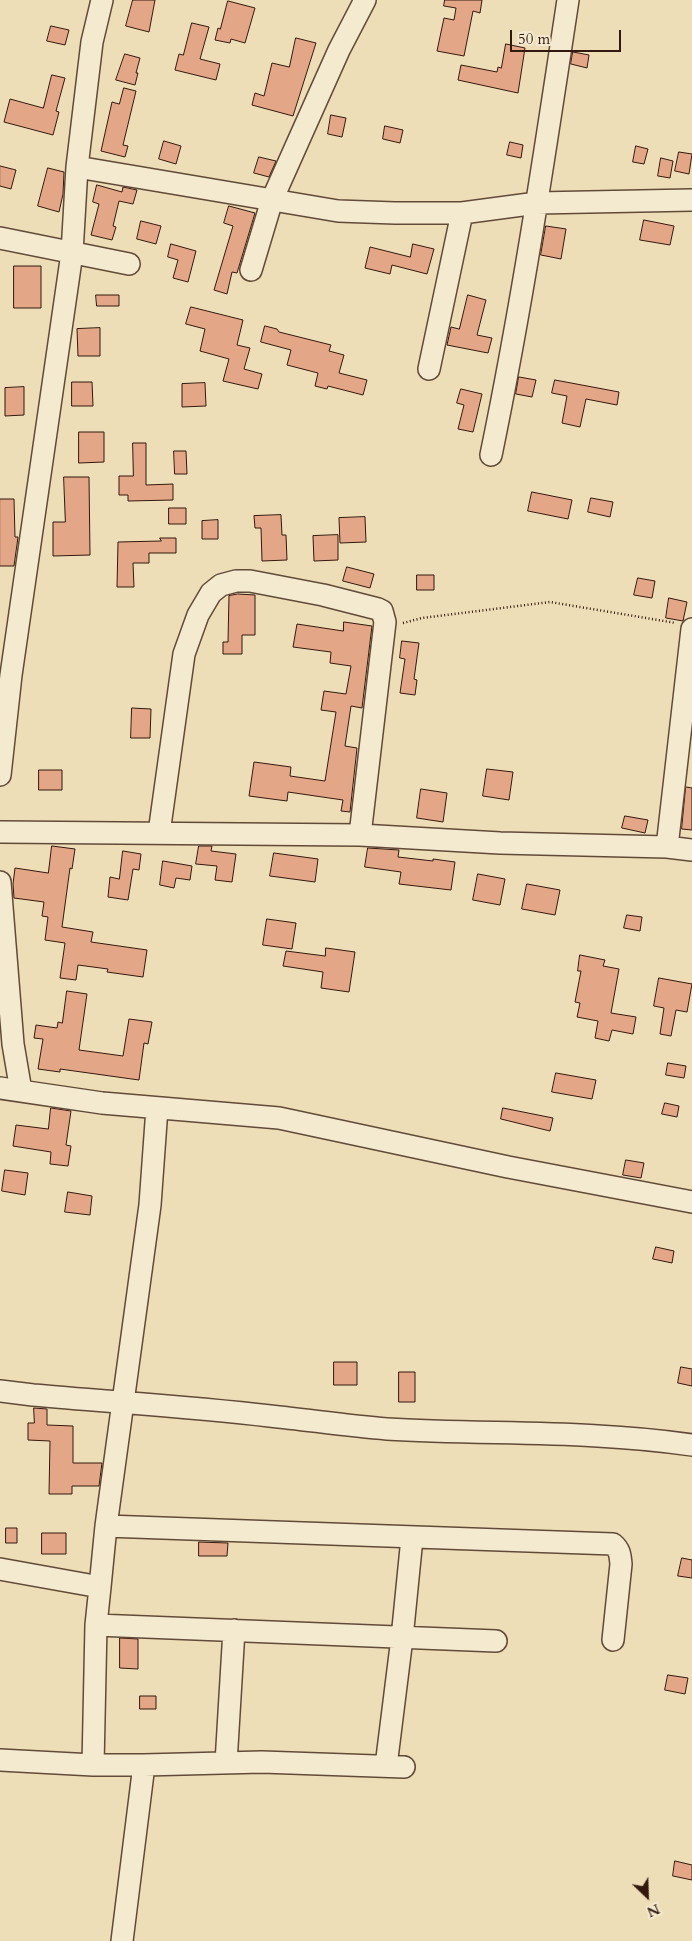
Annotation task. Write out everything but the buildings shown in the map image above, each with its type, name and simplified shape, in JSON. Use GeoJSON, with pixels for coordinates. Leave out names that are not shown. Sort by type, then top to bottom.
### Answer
{"type":"FeatureCollection","features":[{"type":"Feature","properties":{"kind":"street"},"geometry":{"type":"LineString","coordinates":[[0,775],[11,675],[72,253],[77,167],[92,42],[102,0]]}},
{"type":"Feature","properties":{"kind":"street"},"geometry":{"type":"LineString","coordinates":[[251,270],[272,200],[339,50],[364,0]]}},
{"type":"Feature","properties":{"kind":"street"},"geometry":{"type":"LineString","coordinates":[[491,456],[537,203],[568,0]]}},
{"type":"Feature","properties":{"kind":"street"},"geometry":{"type":"LineString","coordinates":[[77,167],[338,211],[462,213],[537,203],[692,200]]}},
{"type":"Feature","properties":{"kind":"street"},"geometry":{"type":"LineString","coordinates":[[429,369],[462,213]]}},
{"type":"Feature","properties":{"kind":"street"},"geometry":{"type":"LineString","coordinates":[[0,238],[129,264]]}},
{"type":"Feature","properties":{"kind":"street"},"geometry":{"type":"LineString","coordinates":[[159,833],[184,654],[198,615],[211,593],[221,585],[236,581],[250,581],[323,595],[378,608],[382,611],[384,627],[360,835]]}},
{"type":"Feature","properties":{"kind":"street"},"geometry":{"type":"LineString","coordinates":[[667,847],[687,627]]}},
{"type":"Feature","properties":{"kind":"street"},"geometry":{"type":"LineString","coordinates":[[0,832],[360,835],[500,843],[667,847],[692,850]]}},
{"type":"Feature","properties":{"kind":"street"},"geometry":{"type":"LineString","coordinates":[[0,882],[13,1044],[21,1091]]}},
{"type":"Feature","properties":{"kind":"street"},"geometry":{"type":"LineString","coordinates":[[0,1088],[102,1103],[278,1118],[508,1167],[692,1202]]}},
{"type":"Feature","properties":{"kind":"street"},"geometry":{"type":"LineString","coordinates":[[92,1765],[96,1625],[106,1526],[150,1205],[157,1108]]}},
{"type":"Feature","properties":{"kind":"street"},"geometry":{"type":"LineString","coordinates":[[0,1391],[271,1416],[368,1428],[594,1434],[692,1445]]}},
{"type":"Feature","properties":{"kind":"street"},"geometry":{"type":"LineString","coordinates":[[106,1526],[613,1544],[618,1548],[621,1564],[613,1640]]}},
{"type":"Feature","properties":{"kind":"street"},"geometry":{"type":"LineString","coordinates":[[0,1760],[144,1766],[226,1763],[395,1766],[402,1638],[412,1538]]}},
{"type":"Feature","properties":{"kind":"street"},"geometry":{"type":"LineString","coordinates":[[0,1569],[100,1587]]}},
{"type":"Feature","properties":{"kind":"street"},"geometry":{"type":"LineString","coordinates":[[96,1625],[496,1641]]}},
{"type":"Feature","properties":{"kind":"street"},"geometry":{"type":"LineString","coordinates":[[226,1763],[234,1630]]}},
{"type":"Feature","properties":{"kind":"street"},"geometry":{"type":"LineString","coordinates":[[122,1941],[144,1766]]}},
{"type":"Feature","properties":{"kind":"path"},"geometry":{"type":"LineString","coordinates":[[384,627],[422,618],[550,602],[687,627]]}}]}
